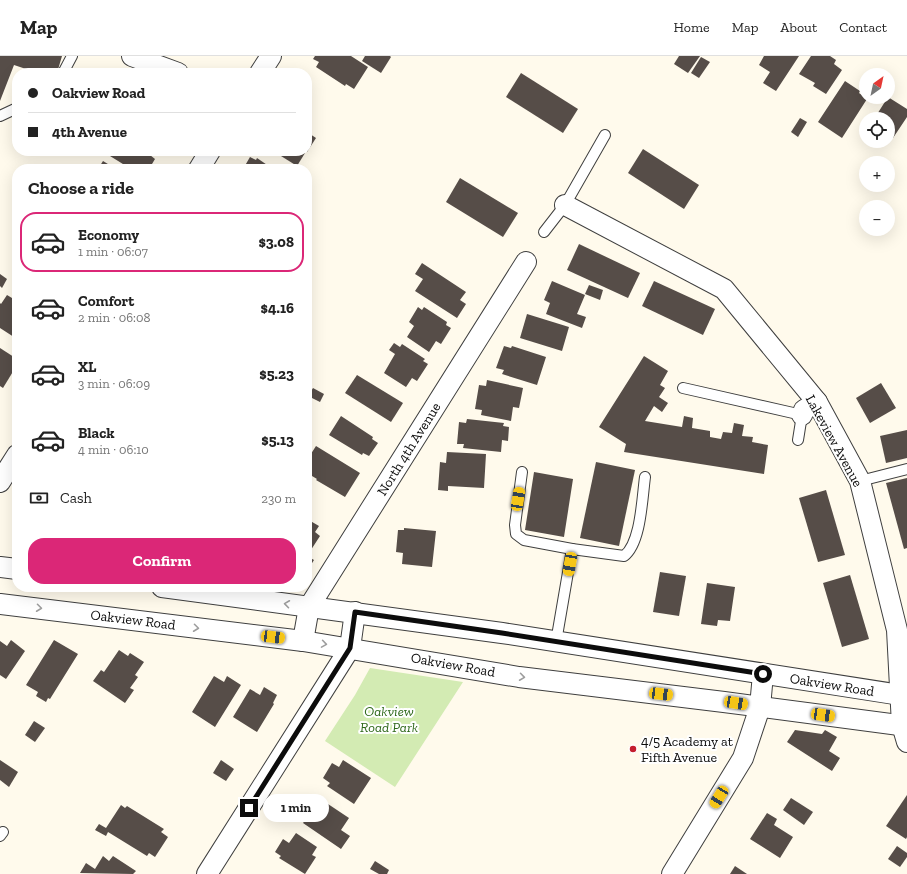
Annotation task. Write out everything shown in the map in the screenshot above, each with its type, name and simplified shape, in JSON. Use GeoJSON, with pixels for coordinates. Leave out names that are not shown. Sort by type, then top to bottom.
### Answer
{"type":"FeatureCollection","features":[{"type":"Feature","properties":{"kind":"street"},"geometry":{"type":"LineString","coordinates":[[132,56],[164,68]]}},
{"type":"Feature","properties":{"kind":"street"},"geometry":{"type":"LineString","coordinates":[[263,68],[271,56]]}},
{"type":"Feature","properties":{"kind":"street","name":"Lakeview Avenue"},"geometry":{"type":"LineString","coordinates":[[564,206],[724,289],[817,402],[860,481],[897,630],[904,696],[905,731]]}},
{"type":"Feature","properties":{"kind":"street","name":"North 4th Avenue"},"geometry":{"type":"LineString","coordinates":[[303,641],[309,607],[526,262]]}},
{"type":"Feature","properties":{"kind":"street"},"geometry":{"type":"LineString","coordinates":[[802,415],[804,410],[817,402]]}},
{"type":"Feature","properties":{"kind":"street"},"geometry":{"type":"LineString","coordinates":[[0,482],[12,463]]}},
{"type":"Feature","properties":{"kind":"street"},"geometry":{"type":"LineString","coordinates":[[0,567],[12,568]]}},
{"type":"Feature","properties":{"kind":"street","name":"Oakview Road"},"geometry":{"type":"LineString","coordinates":[[199,592],[355,612],[904,696]]}},
{"type":"Feature","properties":{"kind":"street","name":"Oakview Road"},"geometry":{"type":"LineString","coordinates":[[0,604],[303,641],[519,677],[760,707],[905,731]]}},
{"type":"Feature","properties":{"kind":"street"},"geometry":{"type":"LineString","coordinates":[[207,874],[350,648],[355,612]]}},
{"type":"Feature","properties":{"kind":"street"},"geometry":{"type":"LineString","coordinates":[[672,874],[743,758],[760,707],[763,674]]}},
{"type":"Feature","properties":{"kind":"lane"},"geometry":{"type":"LineString","coordinates":[[66,68],[72,56]]}},
{"type":"Feature","properties":{"kind":"lane"},"geometry":{"type":"LineString","coordinates":[[0,116],[12,110]]}},
{"type":"Feature","properties":{"kind":"lane"},"geometry":{"type":"LineString","coordinates":[[544,232],[564,206],[605,135]]}},
{"type":"Feature","properties":{"kind":"lane"},"geometry":{"type":"LineString","coordinates":[[683,388],[802,415],[798,440]]}},
{"type":"Feature","properties":{"kind":"lane"},"geometry":{"type":"LineString","coordinates":[[860,481],[907,469]]}},
{"type":"Feature","properties":{"kind":"lane"},"geometry":{"type":"LineString","coordinates":[[522,472],[515,525],[516,534],[524,540],[572,549],[624,556],[630,552],[635,541],[645,478]]}},
{"type":"Feature","properties":{"kind":"lane"},"geometry":{"type":"LineString","coordinates":[[556,642],[572,549]]}},
{"type":"Feature","properties":{"kind":"green space","name":"Oakview Road Park"},"geometry":{"type":"Polygon","coordinates":[[[370,668],[463,682],[395,787],[325,741],[355,695],[370,668]]]}},
{"type":"Feature","properties":{"kind":"building"},"geometry":{"type":"Polygon","coordinates":[[[0,56],[62,56],[58,68],[23,68],[14,65],[0,101],[0,56]]]}},
{"type":"Feature","properties":{"kind":"building"},"geometry":{"type":"Polygon","coordinates":[[[315,56],[351,56],[368,67],[354,89],[346,84],[345,86],[316,67],[319,62],[313,59],[315,56]]]}},
{"type":"Feature","properties":{"kind":"building"},"geometry":{"type":"Polygon","coordinates":[[[365,56],[391,57],[381,73],[362,61],[365,56]]]}},
{"type":"Feature","properties":{"kind":"building"},"geometry":{"type":"Polygon","coordinates":[[[679,56],[700,56],[688,73],[674,64],[679,56]]]}},
{"type":"Feature","properties":{"kind":"building"},"geometry":{"type":"Polygon","coordinates":[[[764,56],[799,56],[776,91],[763,83],[770,72],[759,65],[764,56]]]}},
{"type":"Feature","properties":{"kind":"building"},"geometry":{"type":"Polygon","coordinates":[[[811,56],[830,56],[836,60],[834,64],[842,70],[826,94],[813,86],[815,83],[799,74],[811,56]]]}},
{"type":"Feature","properties":{"kind":"building"},"geometry":{"type":"Polygon","coordinates":[[[701,57],[710,62],[699,78],[691,73],[701,57]]]}},
{"type":"Feature","properties":{"kind":"building"},"geometry":{"type":"Polygon","coordinates":[[[521,73],[578,109],[563,133],[506,97],[521,73]]]}},
{"type":"Feature","properties":{"kind":"building"},"geometry":{"type":"Polygon","coordinates":[[[845,81],[859,90],[859,104],[864,104],[842,138],[818,122],[845,81]]]}},
{"type":"Feature","properties":{"kind":"building"},"geometry":{"type":"Polygon","coordinates":[[[895,101],[907,109],[907,117],[895,135],[895,112],[878,112],[884,104],[895,104],[895,101]]]}},
{"type":"Feature","properties":{"kind":"building"},"geometry":{"type":"Polygon","coordinates":[[[800,118],[807,122],[798,137],[791,132],[800,118]]]}},
{"type":"Feature","properties":{"kind":"building"},"geometry":{"type":"Polygon","coordinates":[[[312,135],[316,138],[312,144],[312,135]]]}},
{"type":"Feature","properties":{"kind":"building"},"geometry":{"type":"Polygon","coordinates":[[[643,149],[699,185],[684,209],[628,173],[643,149]]]}},
{"type":"Feature","properties":{"kind":"building"},"geometry":{"type":"Polygon","coordinates":[[[110,156],[151,156],[155,159],[152,164],[123,164],[110,156]]]}},
{"type":"Feature","properties":{"kind":"building"},"geometry":{"type":"Polygon","coordinates":[[[281,156],[303,156],[298,164],[294,164],[281,156]]]}},
{"type":"Feature","properties":{"kind":"building"},"geometry":{"type":"Polygon","coordinates":[[[250,157],[256,160],[257,158],[266,164],[246,164],[250,157]]]}},
{"type":"Feature","properties":{"kind":"building"},"geometry":{"type":"Polygon","coordinates":[[[103,161],[108,164],[101,164],[103,161]]]}},
{"type":"Feature","properties":{"kind":"building"},"geometry":{"type":"Polygon","coordinates":[[[460,178],[518,213],[503,237],[446,202],[460,178]]]}},
{"type":"Feature","properties":{"kind":"building"},"geometry":{"type":"Polygon","coordinates":[[[579,244],[640,273],[628,298],[567,270],[579,244]]]}},
{"type":"Feature","properties":{"kind":"building"},"geometry":{"type":"Polygon","coordinates":[[[422,263],[466,292],[460,300],[466,304],[457,318],[415,291],[423,279],[415,274],[422,263]]]}},
{"type":"Feature","properties":{"kind":"building"},"geometry":{"type":"Polygon","coordinates":[[[0,274],[7,279],[2,288],[0,286],[0,274]]]}},
{"type":"Feature","properties":{"kind":"building"},"geometry":{"type":"Polygon","coordinates":[[[552,281],[585,295],[577,314],[586,317],[582,328],[546,314],[550,303],[544,300],[552,281]]]}},
{"type":"Feature","properties":{"kind":"building"},"geometry":{"type":"Polygon","coordinates":[[[654,281],[715,309],[703,335],[642,306],[654,281]]]}},
{"type":"Feature","properties":{"kind":"building"},"geometry":{"type":"Polygon","coordinates":[[[589,285],[603,290],[600,300],[585,294],[589,285]]]}},
{"type":"Feature","properties":{"kind":"building"},"geometry":{"type":"Polygon","coordinates":[[[7,295],[12,298],[12,336],[0,328],[0,303],[1,304],[7,295]]]}},
{"type":"Feature","properties":{"kind":"building"},"geometry":{"type":"Polygon","coordinates":[[[418,307],[422,310],[424,307],[447,322],[446,325],[451,328],[441,344],[436,341],[429,352],[407,337],[414,326],[409,322],[418,307]]]}},
{"type":"Feature","properties":{"kind":"building"},"geometry":{"type":"Polygon","coordinates":[[[527,314],[569,327],[562,351],[520,338],[527,314]]]}},
{"type":"Feature","properties":{"kind":"building"},"geometry":{"type":"Polygon","coordinates":[[[394,343],[400,347],[402,344],[425,359],[423,361],[428,364],[417,381],[412,378],[406,387],[384,373],[395,354],[389,350],[394,343]]]}},
{"type":"Feature","properties":{"kind":"building"},"geometry":{"type":"Polygon","coordinates":[[[504,346],[511,348],[512,346],[546,357],[537,385],[502,374],[504,370],[496,368],[504,346]]]}},
{"type":"Feature","properties":{"kind":"building"},"geometry":{"type":"Polygon","coordinates":[[[0,348],[12,356],[12,373],[3,388],[0,386],[0,348]]]}},
{"type":"Feature","properties":{"kind":"building"},"geometry":{"type":"Polygon","coordinates":[[[644,356],[668,371],[660,385],[665,388],[659,397],[668,403],[662,412],[654,406],[645,421],[682,427],[684,416],[693,418],[692,428],[710,431],[710,437],[721,439],[723,432],[732,433],[734,423],[744,425],[742,436],[753,437],[752,442],[768,445],[764,474],[624,452],[626,444],[599,427],[644,356]]]}},
{"type":"Feature","properties":{"kind":"building"},"geometry":{"type":"Polygon","coordinates":[[[357,375],[403,403],[391,422],[345,393],[357,375]]]}},
{"type":"Feature","properties":{"kind":"building"},"geometry":{"type":"Polygon","coordinates":[[[487,380],[523,388],[519,408],[513,407],[511,421],[481,415],[482,410],[475,409],[479,385],[486,386],[487,380]]]}},
{"type":"Feature","properties":{"kind":"building"},"geometry":{"type":"Polygon","coordinates":[[[881,383],[896,408],[870,423],[856,398],[881,383]]]}},
{"type":"Feature","properties":{"kind":"building"},"geometry":{"type":"Polygon","coordinates":[[[313,388],[324,394],[320,402],[312,398],[313,388]]]}},
{"type":"Feature","properties":{"kind":"building"},"geometry":{"type":"Polygon","coordinates":[[[341,416],[373,437],[372,439],[378,443],[369,456],[363,453],[362,455],[329,435],[341,416]]]}},
{"type":"Feature","properties":{"kind":"building"},"geometry":{"type":"Polygon","coordinates":[[[467,419],[504,423],[503,426],[509,427],[508,441],[502,440],[501,452],[463,448],[464,444],[457,444],[459,422],[466,423],[467,419]]]}},
{"type":"Feature","properties":{"kind":"building"},"geometry":{"type":"Polygon","coordinates":[[[907,430],[907,458],[886,463],[880,436],[907,430]]]}},
{"type":"Feature","properties":{"kind":"building"},"geometry":{"type":"Polygon","coordinates":[[[316,446],[360,473],[345,497],[316,480],[317,479],[312,476],[312,452],[316,446]]]}},
{"type":"Feature","properties":{"kind":"building"},"geometry":{"type":"Polygon","coordinates":[[[447,452],[486,454],[484,488],[448,486],[448,491],[438,490],[440,462],[446,463],[447,452]]]}},
{"type":"Feature","properties":{"kind":"building"},"geometry":{"type":"Polygon","coordinates":[[[596,462],[635,470],[619,546],[580,538],[596,462]]]}},
{"type":"Feature","properties":{"kind":"building"},"geometry":{"type":"Polygon","coordinates":[[[534,472],[573,479],[564,537],[525,530],[534,472]]]}},
{"type":"Feature","properties":{"kind":"building"},"geometry":{"type":"Polygon","coordinates":[[[907,478],[907,548],[904,549],[886,483],[907,478]]]}},
{"type":"Feature","properties":{"kind":"building"},"geometry":{"type":"Polygon","coordinates":[[[826,490],[845,555],[818,562],[799,498],[826,490]]]}},
{"type":"Feature","properties":{"kind":"building"},"geometry":{"type":"Polygon","coordinates":[[[312,522],[319,526],[315,532],[320,536],[312,548],[312,522]]]}},
{"type":"Feature","properties":{"kind":"building"},"geometry":{"type":"Polygon","coordinates":[[[404,528],[436,531],[432,567],[402,564],[403,553],[396,552],[398,530],[404,530],[404,528]]]}},
{"type":"Feature","properties":{"kind":"building"},"geometry":{"type":"Polygon","coordinates":[[[660,572],[686,576],[679,616],[653,612],[660,572]]]}},
{"type":"Feature","properties":{"kind":"building"},"geometry":{"type":"Polygon","coordinates":[[[850,575],[869,639],[842,647],[823,583],[850,575]]]}},
{"type":"Feature","properties":{"kind":"building"},"geometry":{"type":"Polygon","coordinates":[[[707,583],[735,587],[730,621],[718,620],[717,626],[701,624],[707,583]]]}},
{"type":"Feature","properties":{"kind":"building"},"geometry":{"type":"Polygon","coordinates":[[[11,640],[25,651],[6,679],[0,675],[0,641],[7,646],[11,640]]]}},
{"type":"Feature","properties":{"kind":"building"},"geometry":{"type":"Polygon","coordinates":[[[54,640],[78,654],[50,699],[48,698],[46,702],[36,696],[38,692],[26,685],[54,640]]]}},
{"type":"Feature","properties":{"kind":"building"},"geometry":{"type":"Polygon","coordinates":[[[119,650],[128,656],[130,653],[144,662],[135,675],[138,677],[130,688],[134,690],[125,703],[93,681],[101,670],[104,672],[119,650]]]}},
{"type":"Feature","properties":{"kind":"building"},"geometry":{"type":"Polygon","coordinates":[[[214,676],[224,682],[227,676],[241,685],[215,727],[192,712],[214,676]]]}},
{"type":"Feature","properties":{"kind":"building"},"geometry":{"type":"Polygon","coordinates":[[[264,687],[277,695],[273,703],[274,704],[257,732],[233,717],[250,689],[260,695],[264,687]]]}},
{"type":"Feature","properties":{"kind":"building"},"geometry":{"type":"Polygon","coordinates":[[[34,721],[45,728],[35,742],[25,735],[34,721]]]}},
{"type":"Feature","properties":{"kind":"building"},"geometry":{"type":"Polygon","coordinates":[[[795,730],[822,734],[825,730],[837,737],[829,751],[840,758],[832,771],[787,742],[795,730]]]}},
{"type":"Feature","properties":{"kind":"building"},"geometry":{"type":"Polygon","coordinates":[[[0,760],[18,772],[9,787],[0,780],[0,760]]]}},
{"type":"Feature","properties":{"kind":"building"},"geometry":{"type":"Polygon","coordinates":[[[221,760],[234,769],[226,781],[213,773],[221,760]]]}},
{"type":"Feature","properties":{"kind":"building"},"geometry":{"type":"Polygon","coordinates":[[[343,760],[371,778],[354,804],[327,786],[330,783],[323,778],[332,763],[339,767],[343,760]]]}},
{"type":"Feature","properties":{"kind":"building"},"geometry":{"type":"Polygon","coordinates":[[[907,795],[907,837],[906,839],[886,826],[907,795]]]}},
{"type":"Feature","properties":{"kind":"building"},"geometry":{"type":"Polygon","coordinates":[[[319,798],[349,818],[341,830],[350,836],[341,849],[303,823],[306,819],[299,814],[309,799],[315,804],[319,798]]]}},
{"type":"Feature","properties":{"kind":"building"},"geometry":{"type":"Polygon","coordinates":[[[791,798],[813,812],[804,825],[783,810],[791,798]]]}},
{"type":"Feature","properties":{"kind":"building"},"geometry":{"type":"Polygon","coordinates":[[[121,805],[125,808],[127,806],[164,829],[161,832],[168,837],[155,857],[149,853],[147,856],[108,832],[106,836],[95,830],[99,824],[106,828],[121,805]]]}},
{"type":"Feature","properties":{"kind":"building"},"geometry":{"type":"Polygon","coordinates":[[[767,813],[777,819],[774,825],[793,837],[780,858],[750,839],[767,813]]]}},
{"type":"Feature","properties":{"kind":"building"},"geometry":{"type":"Polygon","coordinates":[[[296,833],[317,847],[312,855],[316,857],[305,874],[279,858],[281,856],[275,852],[283,839],[289,843],[296,833]]]}},
{"type":"Feature","properties":{"kind":"building"},"geometry":{"type":"Polygon","coordinates":[[[897,846],[907,853],[907,857],[900,867],[888,859],[897,846]]]}},
{"type":"Feature","properties":{"kind":"building"},"geometry":{"type":"Polygon","coordinates":[[[103,856],[109,861],[113,856],[136,871],[133,874],[80,873],[86,863],[95,869],[103,856]]]}},
{"type":"Feature","properties":{"kind":"building"},"geometry":{"type":"Polygon","coordinates":[[[375,861],[389,870],[387,874],[379,874],[370,869],[375,861]]]}},
{"type":"Feature","properties":{"kind":"building"},"geometry":{"type":"Polygon","coordinates":[[[735,866],[747,874],[730,874],[735,866]]]}},
{"type":"Feature","properties":{"kind":"place","name":"4/5 Academy at Fifth Avenue"},"geometry":{"type":"Point","coordinates":[633,749]}},
{"type":"Feature","properties":{"kind":"route"},"geometry":{"type":"LineString","coordinates":[[249,808],[350,648],[355,612],[502,633],[763,674]]}}]}
